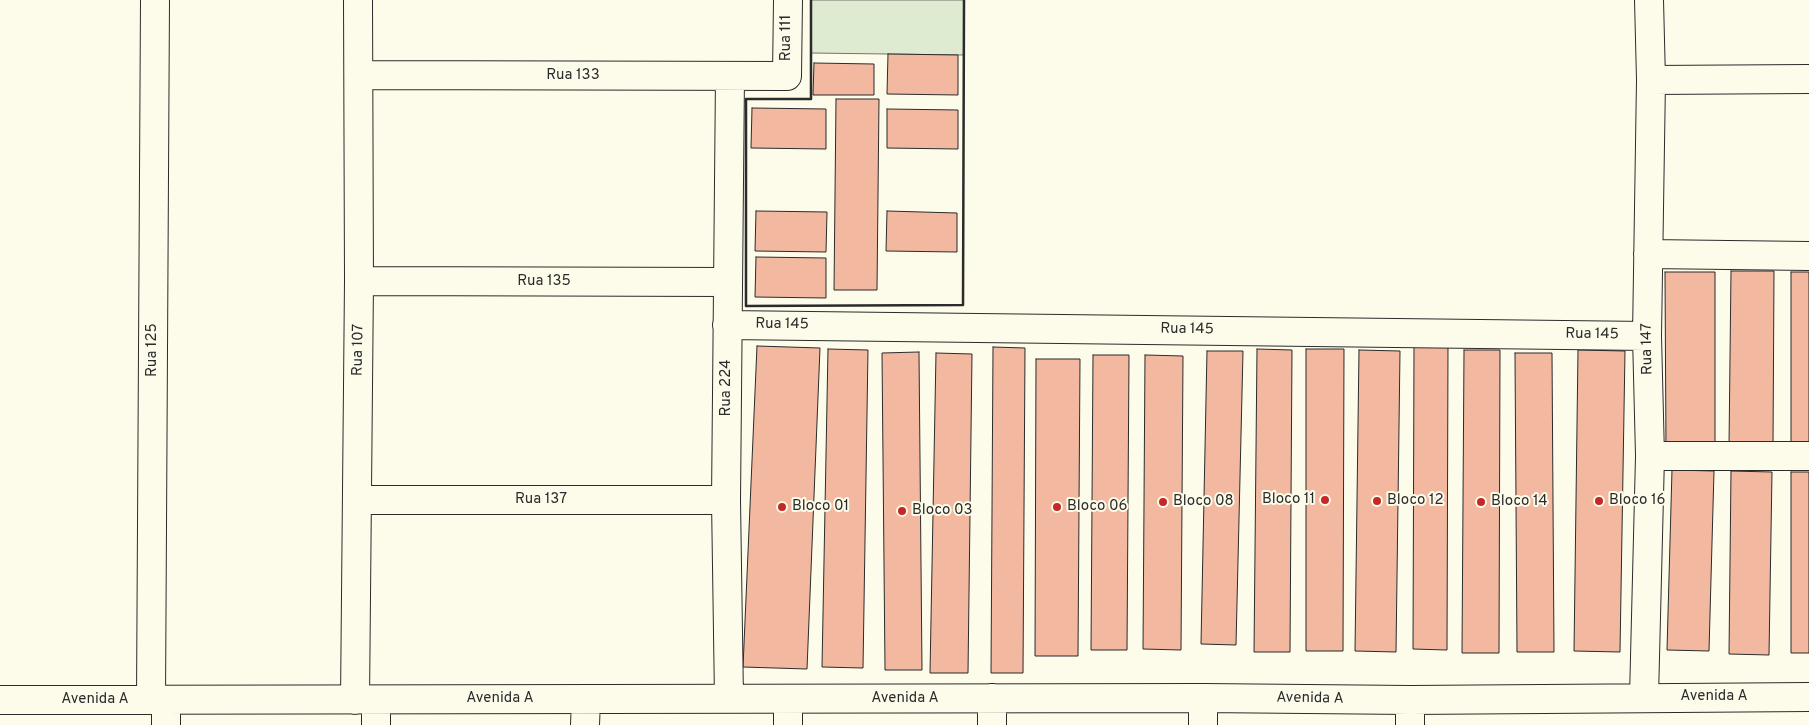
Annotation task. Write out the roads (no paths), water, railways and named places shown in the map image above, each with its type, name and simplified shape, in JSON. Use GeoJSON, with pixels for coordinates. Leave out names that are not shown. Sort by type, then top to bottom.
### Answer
{"type":"FeatureCollection","features":[{"type":"Feature","properties":{"kind":"street","name":"Rua 125"},"geometry":{"type":"LineString","coordinates":[[155,0],[161,708]]}},
{"type":"Feature","properties":{"kind":"street","name":"Rua 107"},"geometry":{"type":"LineString","coordinates":[[358,0],[360,75],[357,500],[369,708]]}},
{"type":"Feature","properties":{"kind":"street","name":"Rua 111"},"geometry":{"type":"LineString","coordinates":[[787,76],[788,0]]}},
{"type":"Feature","properties":{"kind":"street","name":"Rua 147"},"geometry":{"type":"LineString","coordinates":[[1644,697],[1650,456],[1647,336],[1651,80],[1649,0]]}},
{"type":"Feature","properties":{"kind":"street","name":"Rua 133"},"geometry":{"type":"LineString","coordinates":[[360,75],[787,76]]}},
{"type":"Feature","properties":{"kind":"street","name":"Rua 224"},"geometry":{"type":"LineString","coordinates":[[729,699],[726,500],[730,76]]}},
{"type":"Feature","properties":{"kind":"street"},"geometry":{"type":"LineString","coordinates":[[1651,80],[1809,79]]}},
{"type":"Feature","properties":{"kind":"street"},"geometry":{"type":"LineString","coordinates":[[1648,254],[1809,256]]}},
{"type":"Feature","properties":{"kind":"street","name":"Rua 135"},"geometry":{"type":"LineString","coordinates":[[359,281],[728,282]]}},
{"type":"Feature","properties":{"kind":"street","name":"Rua 145"},"geometry":{"type":"LineString","coordinates":[[727,325],[1647,336]]}},
{"type":"Feature","properties":{"kind":"street"},"geometry":{"type":"LineString","coordinates":[[1650,456],[1809,456]]}},
{"type":"Feature","properties":{"kind":"street","name":"Rua 137"},"geometry":{"type":"LineString","coordinates":[[357,500],[726,500]]}},
{"type":"Feature","properties":{"kind":"street","name":"Avenida A"},"geometry":{"type":"LineString","coordinates":[[0,700],[161,708],[369,708],[586,712],[729,699],[788,712],[992,712],[1203,698],[1410,712],[1644,697],[1809,697]]}},
{"type":"Feature","properties":{"kind":"street"},"geometry":{"type":"LineString","coordinates":[[1203,698],[1203,725]]}},
{"type":"Feature","properties":{"kind":"place","name":"Bloco 11"},"geometry":{"type":"Point","coordinates":[1325,500]}},
{"type":"Feature","properties":{"kind":"place","name":"Bloco 12"},"geometry":{"type":"Point","coordinates":[1377,501]}},
{"type":"Feature","properties":{"kind":"place","name":"Bloco 16"},"geometry":{"type":"Point","coordinates":[1599,501]}},
{"type":"Feature","properties":{"kind":"place","name":"Bloco 08"},"geometry":{"type":"Point","coordinates":[1163,502]}},
{"type":"Feature","properties":{"kind":"place","name":"Bloco 14"},"geometry":{"type":"Point","coordinates":[1481,502]}},
{"type":"Feature","properties":{"kind":"place","name":"Bloco 01"},"geometry":{"type":"Point","coordinates":[782,507]}},
{"type":"Feature","properties":{"kind":"place","name":"Bloco 06"},"geometry":{"type":"Point","coordinates":[1057,507]}},
{"type":"Feature","properties":{"kind":"place","name":"Bloco 03"},"geometry":{"type":"Point","coordinates":[902,511]}}]}
